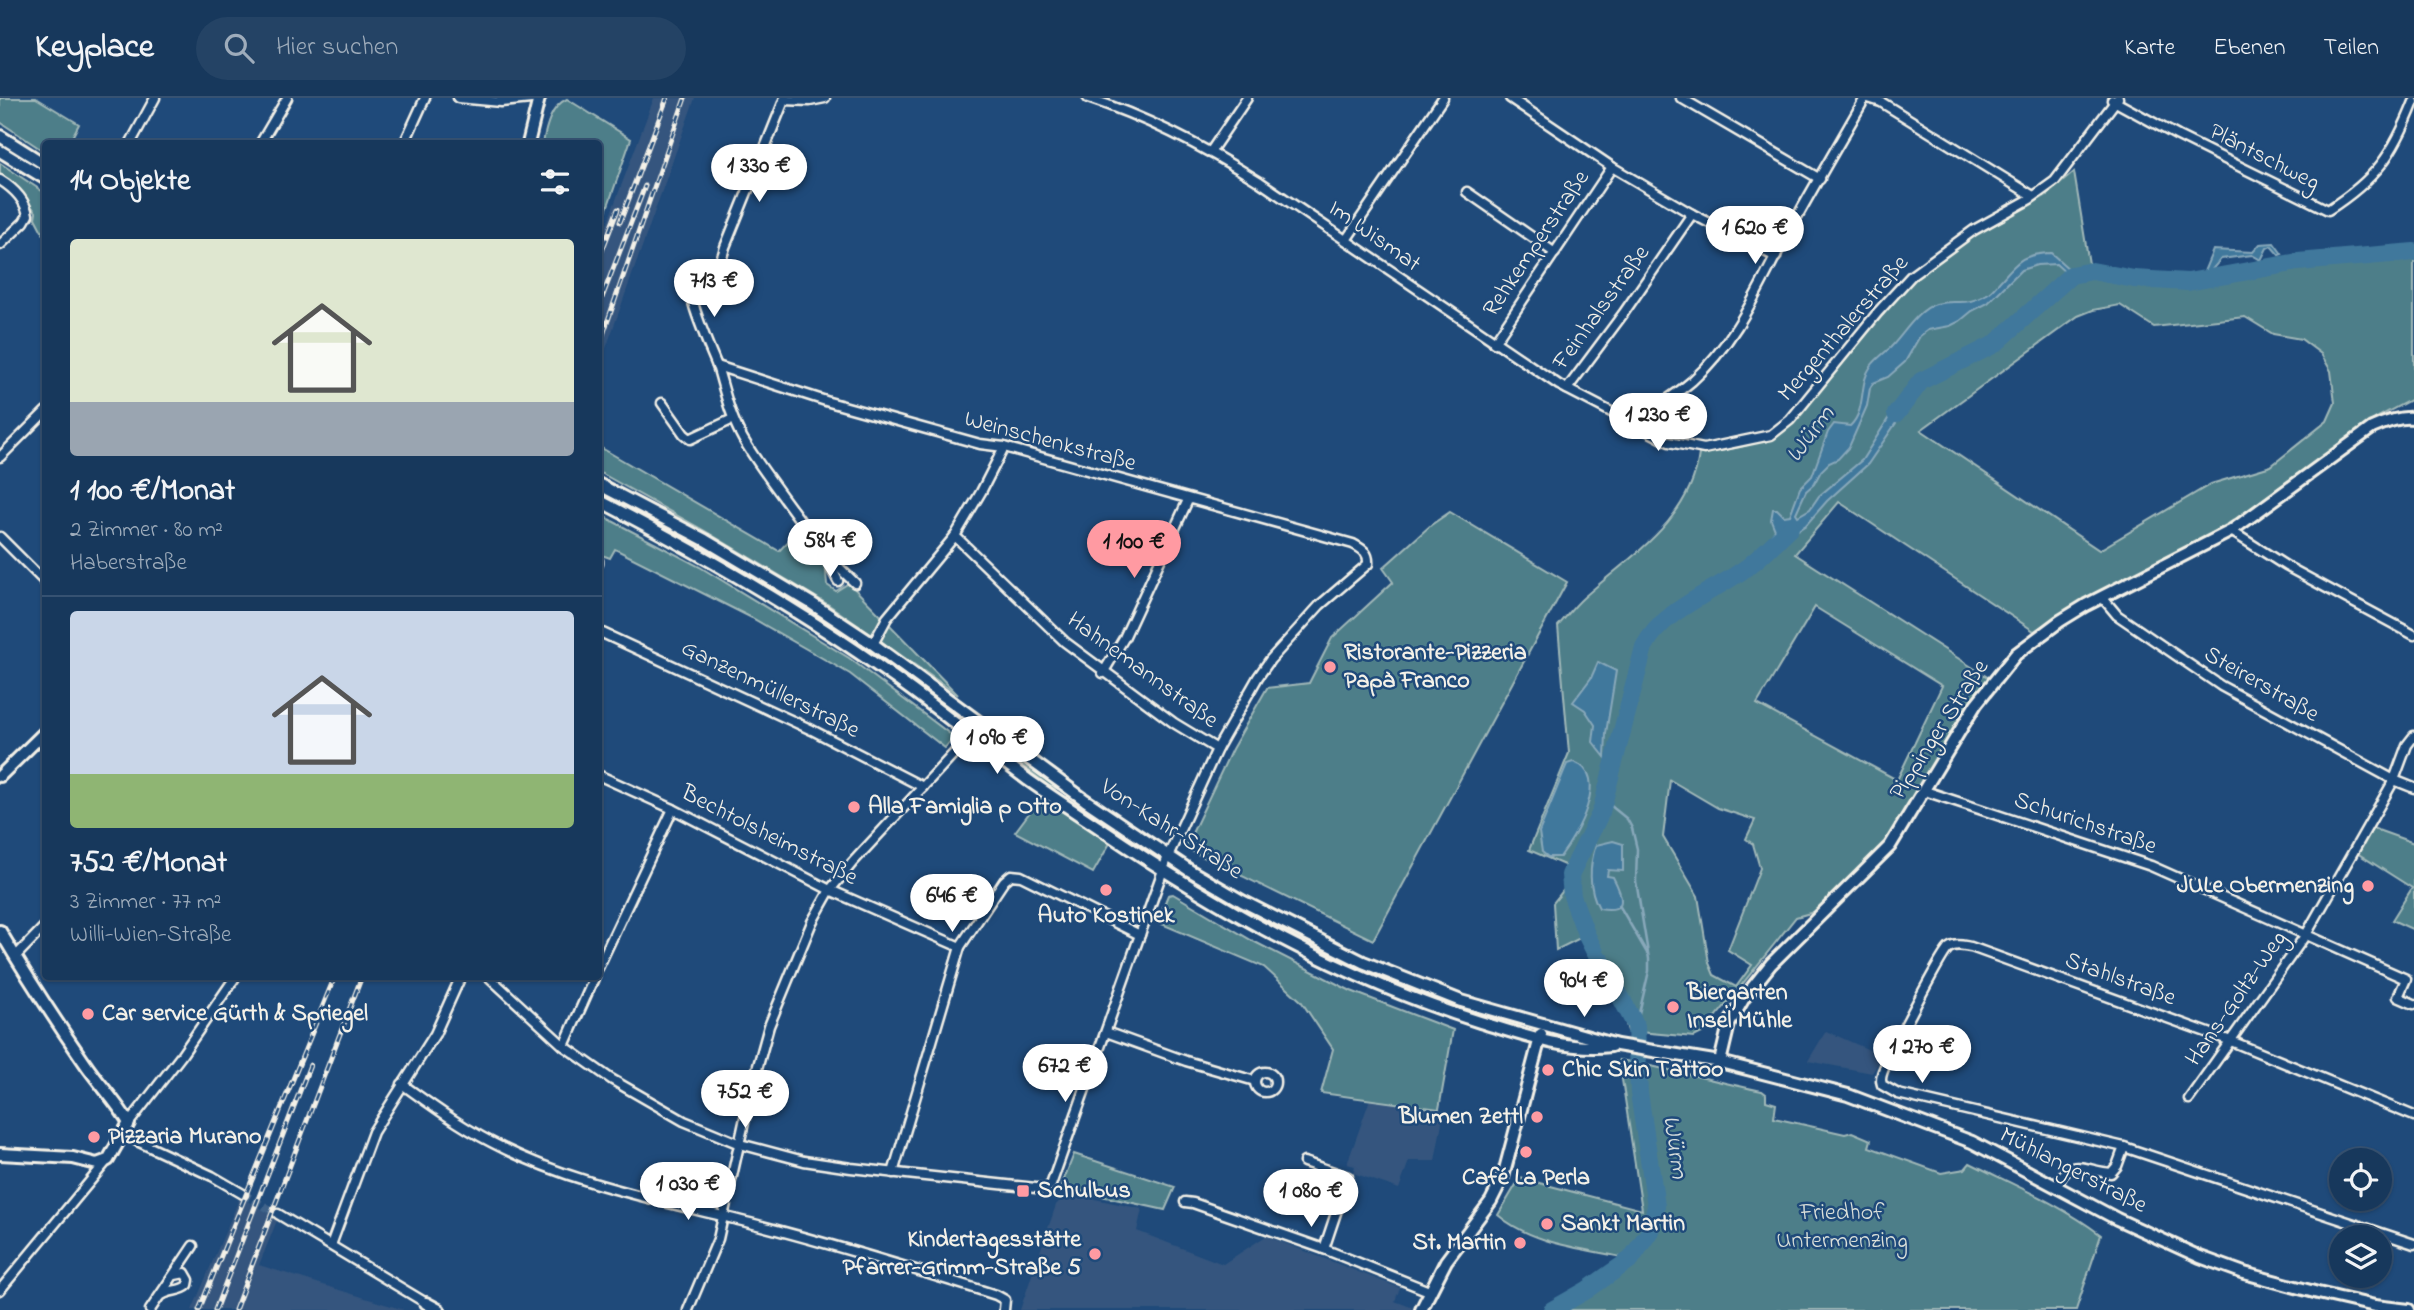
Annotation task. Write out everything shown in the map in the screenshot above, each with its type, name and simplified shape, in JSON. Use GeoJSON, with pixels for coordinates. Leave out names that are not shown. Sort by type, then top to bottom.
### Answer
{"type":"FeatureCollection","features":[{"type":"Feature","properties":{"kind":"main road"},"geometry":{"type":"LineString","coordinates":[[529,140],[539,98]]}},
{"type":"Feature","properties":{"kind":"main road"},"geometry":{"type":"LineString","coordinates":[[0,136],[42,162]]}},
{"type":"Feature","properties":{"kind":"main road"},"geometry":{"type":"LineString","coordinates":[[0,151],[42,177]]}},
{"type":"Feature","properties":{"kind":"main road","name":"Pippinger Straße"},"geometry":{"type":"LineString","coordinates":[[1720,1062],[1729,1024],[1744,998],[1771,964],[1889,846],[1976,704],[2016,654],[2060,621],[2231,531],[2372,428],[2391,420],[2414,418]]}},
{"type":"Feature","properties":{"kind":"main road","name":"Von-Kahr-Straße"},"geometry":{"type":"LineString","coordinates":[[602,486],[705,540],[811,603],[873,644],[1046,772],[1168,856],[1242,901],[1375,967],[1461,1001],[1617,1045],[1720,1062]]}},
{"type":"Feature","properties":{"kind":"main road","name":"Von-Kahr-Straße"},"geometry":{"type":"LineString","coordinates":[[602,502],[697,552],[819,626],[890,674],[1032,782],[1163,872],[1262,929],[1339,967],[1441,1009],[1539,1040],[1588,1047],[1617,1045]]}},
{"type":"Feature","properties":{"kind":"main road"},"geometry":{"type":"LineString","coordinates":[[0,776],[42,735]]}},
{"type":"Feature","properties":{"kind":"main road"},"geometry":{"type":"LineString","coordinates":[[0,931],[85,1063],[129,1123],[108,1160],[97,1164],[73,1158],[0,1154]]}},
{"type":"Feature","properties":{"kind":"main road"},"geometry":{"type":"LineString","coordinates":[[1421,1310],[1452,1252],[1491,1201],[1503,1177],[1543,1024]]}},
{"type":"Feature","properties":{"kind":"main road","name":"Mühlangerstraße"},"geometry":{"type":"LineString","coordinates":[[1720,1062],[1849,1095],[1945,1130],[2146,1233],[2244,1273],[2375,1306],[2408,1310]]}},
{"type":"Feature","properties":{"kind":"main road"},"geometry":{"type":"LineString","coordinates":[[426,1303],[439,1310]]}},
{"type":"Feature","properties":{"kind":"street"},"geometry":{"type":"LineString","coordinates":[[132,140],[155,98]]}},
{"type":"Feature","properties":{"kind":"street"},"geometry":{"type":"LineString","coordinates":[[262,140],[288,98]]}},
{"type":"Feature","properties":{"kind":"street"},"geometry":{"type":"LineString","coordinates":[[406,140],[425,98]]}},
{"type":"Feature","properties":{"kind":"street"},"geometry":{"type":"LineString","coordinates":[[458,98],[501,102],[539,98]]}},
{"type":"Feature","properties":{"kind":"street"},"geometry":{"type":"LineString","coordinates":[[825,98],[785,99],[721,262],[714,268],[696,270],[689,283],[733,419],[758,461],[825,555],[838,581]]}},
{"type":"Feature","properties":{"kind":"street","name":"Im Wismat"},"geometry":{"type":"LineString","coordinates":[[1088,98],[1211,151],[1346,240],[1494,343],[1567,389],[1630,423]]}},
{"type":"Feature","properties":{"kind":"street"},"geometry":{"type":"LineString","coordinates":[[1211,151],[1247,98]]}},
{"type":"Feature","properties":{"kind":"street"},"geometry":{"type":"LineString","coordinates":[[1346,240],[1443,98]]}},
{"type":"Feature","properties":{"kind":"street"},"geometry":{"type":"LineString","coordinates":[[1510,98],[1612,167],[1692,214],[1776,257]]}},
{"type":"Feature","properties":{"kind":"street"},"geometry":{"type":"LineString","coordinates":[[1681,98],[1820,179]]}},
{"type":"Feature","properties":{"kind":"street"},"geometry":{"type":"LineString","coordinates":[[1630,423],[1665,402],[1693,380],[1724,345],[1751,306],[1866,98],[1881,102],[1902,114],[2033,196]]}},
{"type":"Feature","properties":{"kind":"street","name":"Mergenthalerstraße"},"geometry":{"type":"LineString","coordinates":[[1630,423],[1669,442],[1704,449],[1772,435],[1809,399],[1855,340],[1911,276],[1974,230],[2055,181],[2114,99]]}},
{"type":"Feature","properties":{"kind":"street","name":"Pläntschweg"},"geometry":{"type":"LineString","coordinates":[[2114,99],[2178,136],[2328,211],[2353,194],[2385,161],[2396,145],[2413,100]]}},
{"type":"Feature","properties":{"kind":"street","name":"Rehkemperstraße"},"geometry":{"type":"LineString","coordinates":[[1494,343],[1612,167]]}},
{"type":"Feature","properties":{"kind":"street"},"geometry":{"type":"LineString","coordinates":[[0,180],[24,202],[28,215],[0,246]]}},
{"type":"Feature","properties":{"kind":"street"},"geometry":{"type":"LineString","coordinates":[[1467,192],[1555,253]]}},
{"type":"Feature","properties":{"kind":"street","name":"Feinhalsstraße"},"geometry":{"type":"LineString","coordinates":[[1567,389],[1692,214]]}},
{"type":"Feature","properties":{"kind":"street","name":"Weinschenkstraße"},"geometry":{"type":"LineString","coordinates":[[717,366],[841,405],[980,444],[1004,447],[1364,549],[1369,557],[1368,564],[1320,605],[1270,660],[1217,749]]}},
{"type":"Feature","properties":{"kind":"street"},"geometry":{"type":"LineString","coordinates":[[662,403],[690,439],[733,419]]}},
{"type":"Feature","properties":{"kind":"street"},"geometry":{"type":"LineString","coordinates":[[0,457],[42,415]]}},
{"type":"Feature","properties":{"kind":"street"},"geometry":{"type":"LineString","coordinates":[[873,644],[887,618],[955,536],[1004,447]]}},
{"type":"Feature","properties":{"kind":"street"},"geometry":{"type":"LineString","coordinates":[[1103,673],[1124,638],[1188,499]]}},
{"type":"Feature","properties":{"kind":"street"},"geometry":{"type":"LineString","coordinates":[[2231,531],[2286,566],[2414,635]]}},
{"type":"Feature","properties":{"kind":"street","name":"Hahnemannstraße"},"geometry":{"type":"LineString","coordinates":[[955,536],[1065,642],[1103,673],[1174,723],[1217,749]]}},
{"type":"Feature","properties":{"kind":"street"},"geometry":{"type":"LineString","coordinates":[[0,537],[42,579]]}},
{"type":"Feature","properties":{"kind":"street"},"geometry":{"type":"LineString","coordinates":[[825,555],[855,583]]}},
{"type":"Feature","properties":{"kind":"street","name":"Steirerstraße"},"geometry":{"type":"LineString","coordinates":[[2102,597],[2116,615],[2221,686],[2394,780],[2414,788]]}},
{"type":"Feature","properties":{"kind":"street","name":"Ganzenmüllerstraße"},"geometry":{"type":"LineString","coordinates":[[602,633],[799,724],[923,787]]}},
{"type":"Feature","properties":{"kind":"street"},"geometry":{"type":"LineString","coordinates":[[688,1310],[718,1239],[751,1091],[769,1026],[812,922],[830,890],[853,862],[971,735]]}},
{"type":"Feature","properties":{"kind":"street","name":"Hans-Goltz-Weg"},"geometry":{"type":"LineString","coordinates":[[2189,1099],[2307,933],[2394,780],[2407,745],[2414,736]]}},
{"type":"Feature","properties":{"kind":"street"},"geometry":{"type":"LineString","coordinates":[[492,980],[564,1046],[611,1079],[684,1121],[740,1144],[814,1163],[1035,1190],[1045,1189],[1051,1185],[1168,856],[1217,749]]}},
{"type":"Feature","properties":{"kind":"street","name":"Bechtolsheimstraße"},"geometry":{"type":"LineString","coordinates":[[602,777],[673,809],[830,890],[960,947]]}},
{"type":"Feature","properties":{"kind":"street","name":"Schurichstraße"},"geometry":{"type":"LineString","coordinates":[[1924,792],[2151,866],[2410,981]]}},
{"type":"Feature","properties":{"kind":"street"},"geometry":{"type":"LineString","coordinates":[[602,960],[673,809]]}},
{"type":"Feature","properties":{"kind":"street"},"geometry":{"type":"LineString","coordinates":[[894,1173],[960,947],[1004,881],[1011,875],[1021,876],[1140,935]]}},
{"type":"Feature","properties":{"kind":"street"},"geometry":{"type":"LineString","coordinates":[[16,956],[42,929]]}},
{"type":"Feature","properties":{"kind":"street","name":"Stahlstraße"},"geometry":{"type":"LineString","coordinates":[[2124,1147],[1898,1094],[1882,1085],[1881,1080],[1898,1041],[1950,947],[1971,947],[2231,1041],[2414,1116]]}},
{"type":"Feature","properties":{"kind":"street"},"geometry":{"type":"LineString","coordinates":[[129,1123],[181,1056],[233,980]]}},
{"type":"Feature","properties":{"kind":"street"},"geometry":{"type":"LineString","coordinates":[[331,1245],[373,1132],[435,1034],[459,980]]}},
{"type":"Feature","properties":{"kind":"street"},"geometry":{"type":"LineString","coordinates":[[564,1046],[593,980]]}},
{"type":"Feature","properties":{"kind":"street"},"geometry":{"type":"LineString","coordinates":[[2410,981],[2398,997],[2414,1004]]}},
{"type":"Feature","properties":{"kind":"street"},"geometry":{"type":"LineString","coordinates":[[1106,1032],[1255,1082]]}},
{"type":"Feature","properties":{"kind":"street"},"geometry":{"type":"LineString","coordinates":[[402,1084],[457,1122],[492,1143],[527,1159],[611,1188],[795,1234],[919,1270],[996,1295],[1004,1305]]}},
{"type":"Feature","properties":{"kind":"street"},"geometry":{"type":"LineString","coordinates":[[122,1134],[212,1176],[243,1194]]}},
{"type":"Feature","properties":{"kind":"street"},"geometry":{"type":"LineString","coordinates":[[2057,1187],[2060,1177],[2068,1168],[2075,1166],[2111,1173],[2117,1166],[2124,1147],[2414,1244]]}},
{"type":"Feature","properties":{"kind":"street"},"geometry":{"type":"LineString","coordinates":[[0,1290],[108,1160]]}},
{"type":"Feature","properties":{"kind":"street"},"geometry":{"type":"LineString","coordinates":[[1304,1162],[1348,1177],[1324,1249]]}},
{"type":"Feature","properties":{"kind":"street"},"geometry":{"type":"LineString","coordinates":[[1185,1202],[1204,1206],[1324,1249],[1429,1291]]}},
{"type":"Feature","properties":{"kind":"street"},"geometry":{"type":"LineString","coordinates":[[278,1213],[426,1303]]}},
{"type":"Feature","properties":{"kind":"street"},"geometry":{"type":"LineString","coordinates":[[150,1310],[193,1246]]}},
{"type":"Feature","properties":{"kind":"street"},"geometry":{"type":"LineString","coordinates":[[157,1300],[168,1291],[181,1289],[188,1284],[185,1273],[175,1275]]}},
{"type":"Feature","properties":{"kind":"shaded area"},"geometry":{"type":"Polygon","coordinates":[[[654,98],[695,98],[602,360],[602,237],[654,98]]]}},
{"type":"Feature","properties":{"kind":"shaded area"},"geometry":{"type":"Polygon","coordinates":[[[2274,243],[2282,254],[2279,255],[2271,246],[2261,260],[2252,255],[2221,259],[2209,273],[2203,274],[2213,250],[2253,252],[2260,244],[2274,243]]]}},
{"type":"Feature","properties":{"kind":"shaded area"},"geometry":{"type":"Polygon","coordinates":[[[2051,253],[2071,271],[2067,274],[2056,264],[2037,265],[2021,270],[1988,303],[1950,326],[1928,330],[1920,336],[1905,362],[1888,377],[1873,383],[1867,406],[1849,447],[1821,471],[1814,484],[1806,491],[1796,513],[1798,516],[1810,509],[1819,496],[1862,460],[1905,392],[1913,398],[1868,464],[1827,501],[1806,525],[1777,548],[1769,539],[1775,530],[1771,520],[1773,509],[1777,509],[1784,516],[1790,515],[1800,488],[1812,476],[1828,432],[1834,424],[1850,426],[1855,420],[1861,405],[1867,373],[1875,361],[1929,307],[1943,302],[1966,302],[1979,298],[1991,291],[2023,259],[2051,253]]]}},
{"type":"Feature","properties":{"kind":"shaded area"},"geometry":{"type":"Polygon","coordinates":[[[1598,662],[1616,671],[1605,757],[1593,742],[1595,725],[1585,710],[1573,702],[1591,678],[1598,662]]]}},
{"type":"Feature","properties":{"kind":"shaded area"},"geometry":{"type":"Polygon","coordinates":[[[1573,762],[1585,769],[1590,779],[1587,806],[1560,857],[1548,857],[1542,852],[1539,832],[1567,764],[1573,762]]]}},
{"type":"Feature","properties":{"kind":"shaded area"},"geometry":{"type":"Polygon","coordinates":[[[1613,841],[1623,844],[1623,871],[1608,870],[1607,876],[1613,877],[1621,901],[1616,908],[1599,908],[1591,885],[1592,861],[1596,845],[1613,841]]]}},
{"type":"Feature","properties":{"kind":"shaded area"},"geometry":{"type":"Polygon","coordinates":[[[1826,1031],[1883,1056],[1872,1073],[1808,1061],[1826,1031]]]}},
{"type":"Feature","properties":{"kind":"shaded area"},"geometry":{"type":"Polygon","coordinates":[[[1370,1099],[1444,1111],[1435,1161],[1409,1161],[1399,1189],[1353,1173],[1355,1166],[1347,1164],[1370,1099]]]}},
{"type":"Feature","properties":{"kind":"shaded area"},"geometry":{"type":"Polygon","coordinates":[[[1067,1193],[1142,1209],[1137,1231],[1223,1264],[1266,1236],[1400,1288],[1395,1301],[1413,1308],[1020,1310],[1056,1205],[1067,1193]]]}},
{"type":"Feature","properties":{"kind":"shaded area"},"geometry":{"type":"Polygon","coordinates":[[[240,1197],[278,1218],[259,1265],[404,1310],[192,1310],[240,1197]]]}},
{"type":"Feature","properties":{"kind":"green space"},"geometry":{"type":"Polygon","coordinates":[[[0,98],[36,98],[79,124],[71,140],[42,140],[42,150],[0,122],[0,98]]]}},
{"type":"Feature","properties":{"kind":"green space"},"geometry":{"type":"Polygon","coordinates":[[[567,99],[631,139],[602,223],[602,140],[544,140],[553,112],[567,99]]]}},
{"type":"Feature","properties":{"kind":"green space"},"geometry":{"type":"Polygon","coordinates":[[[0,163],[42,191],[42,231],[35,218],[36,212],[25,198],[0,177],[0,163]]]}},
{"type":"Feature","properties":{"kind":"green space"},"geometry":{"type":"Polygon","coordinates":[[[2074,172],[2090,270],[2130,277],[2191,282],[2275,264],[2414,247],[2414,398],[2376,418],[2234,520],[2169,558],[2085,600],[2034,631],[1839,502],[1795,554],[1989,678],[1894,833],[1860,870],[1814,912],[1796,917],[1704,1032],[1694,1037],[1628,1031],[1618,997],[1584,936],[1556,950],[1553,903],[1566,887],[1564,865],[1529,850],[1569,753],[1558,626],[1580,601],[1638,552],[1671,518],[1684,499],[1699,454],[1748,445],[1793,423],[1917,274],[1962,243],[2047,195],[2074,172]],[[2120,305],[2078,316],[1921,430],[2099,550],[2211,484],[2271,466],[2327,421],[2335,403],[2331,371],[2321,354],[2301,339],[2273,334],[2245,317],[2154,327],[2120,305]],[[1815,607],[1757,704],[1897,780],[1942,686],[1815,607]],[[1670,780],[1663,837],[1698,896],[1709,963],[1714,975],[1736,987],[1752,965],[1728,950],[1760,868],[1753,844],[1746,839],[1755,820],[1718,808],[1670,780]]]}},
{"type":"Feature","properties":{"kind":"green space"},"geometry":{"type":"Polygon","coordinates":[[[602,448],[779,551],[798,531],[825,560],[827,585],[836,591],[849,583],[958,695],[829,605],[602,474],[602,448]]]}},
{"type":"Feature","properties":{"kind":"green space"},"geometry":{"type":"Polygon","coordinates":[[[1450,512],[1567,582],[1373,940],[1185,848],[1232,749],[1267,688],[1309,683],[1332,638],[1393,582],[1383,568],[1431,525],[1450,512]]]}},
{"type":"Feature","properties":{"kind":"green space"},"geometry":{"type":"Polygon","coordinates":[[[602,516],[700,567],[849,658],[954,737],[945,748],[850,674],[752,618],[615,549],[610,558],[602,555],[602,516]]]}},
{"type":"Feature","properties":{"kind":"green space"},"geometry":{"type":"Polygon","coordinates":[[[667,524],[840,627],[961,713],[959,716],[838,630],[665,527],[667,524]]]}},
{"type":"Feature","properties":{"kind":"green space"},"geometry":{"type":"Polygon","coordinates":[[[967,717],[1147,845],[1146,848],[1062,790],[1049,786],[965,721],[967,717]]]}},
{"type":"Feature","properties":{"kind":"green space"},"geometry":{"type":"Polygon","coordinates":[[[1041,797],[1110,843],[1093,873],[1015,832],[1041,797]]]}},
{"type":"Feature","properties":{"kind":"green space"},"geometry":{"type":"Polygon","coordinates":[[[2372,828],[2414,843],[2414,930],[2392,920],[2412,888],[2357,853],[2355,849],[2372,828]]]}},
{"type":"Feature","properties":{"kind":"green space"},"geometry":{"type":"Polygon","coordinates":[[[1191,877],[1278,926],[1290,928],[1520,1019],[1518,1026],[1423,995],[1365,972],[1264,921],[1190,879],[1191,877]]]}},
{"type":"Feature","properties":{"kind":"green space"},"geometry":{"type":"Polygon","coordinates":[[[1173,894],[1251,940],[1351,991],[1453,1030],[1439,1109],[1321,1093],[1333,1049],[1301,1001],[1264,967],[1157,922],[1168,895],[1173,894]]]}},
{"type":"Feature","properties":{"kind":"green space","name":"Friedhof Untermenzing"},"geometry":{"type":"Polygon","coordinates":[[[1619,1060],[1762,1091],[1766,1094],[1766,1101],[1776,1104],[1774,1118],[1845,1134],[1852,1132],[1871,1140],[1869,1147],[1941,1173],[1965,1169],[1970,1163],[2054,1205],[2101,1235],[2076,1310],[1570,1310],[1559,1304],[1630,1259],[1544,1239],[1527,1233],[1498,1215],[1520,1178],[1642,1210],[1619,1060]]]}},
{"type":"Feature","properties":{"kind":"green space"},"geometry":{"type":"Polygon","coordinates":[[[1074,1154],[1175,1187],[1165,1210],[1061,1187],[1074,1154]]]}},
{"type":"Feature","properties":{"kind":"waterway","name":"Würm"},"geometry":{"type":"LineString","coordinates":[[1896,414],[1921,381],[1995,344],[2071,275],[2092,271],[2134,279],[2188,282],[2298,262],[2414,252]]}},
{"type":"Feature","properties":{"kind":"waterway","name":"Würm"},"geometry":{"type":"LineString","coordinates":[[1595,952],[1572,896],[1570,875],[1601,812],[1644,647],[1665,621],[1692,601],[1737,575],[1790,528]]}},
{"type":"Feature","properties":{"kind":"waterway","name":"Würm"},"geometry":{"type":"LineString","coordinates":[[1605,801],[1627,819],[1637,849],[1636,881],[1649,971],[1636,1026]]}},
{"type":"Feature","properties":{"kind":"waterway"},"geometry":{"type":"LineString","coordinates":[[1619,905],[1647,953]]}},
{"type":"Feature","properties":{"kind":"waterway","name":"Würm"},"geometry":{"type":"LineString","coordinates":[[1552,1310],[1587,1290],[1631,1259],[1650,1231],[1656,1206],[1639,1093],[1636,1026],[1601,960]]}},
{"type":"Feature","properties":{"kind":"tunnel"},"geometry":{"type":"LineString","coordinates":[[243,1194],[278,1214]]}},
{"type":"Feature","properties":{"kind":"railway"},"geometry":{"type":"LineString","coordinates":[[620,222],[667,98]]}},
{"type":"Feature","properties":{"kind":"railway"},"geometry":{"type":"LineString","coordinates":[[602,337],[685,98]]}},
{"type":"Feature","properties":{"kind":"railway"},"geometry":{"type":"LineString","coordinates":[[602,298],[645,186]]}},
{"type":"Feature","properties":{"kind":"railway"},"geometry":{"type":"LineString","coordinates":[[602,251],[618,209]]}},
{"type":"Feature","properties":{"kind":"railway"},"geometry":{"type":"LineString","coordinates":[[199,1310],[333,980]]}},
{"type":"Feature","properties":{"kind":"railway"},"geometry":{"type":"LineString","coordinates":[[235,1310],[360,980]]}},
{"type":"Feature","properties":{"kind":"railway"},"geometry":{"type":"LineString","coordinates":[[215,1310],[310,1065]]}},
{"type":"Feature","properties":{"kind":"place","name":"Ristorante-Pizzeria Papà Franco"},"geometry":{"type":"Point","coordinates":[1330,667]}},
{"type":"Feature","properties":{"kind":"place","name":"Alla Famiglia p Otto"},"geometry":{"type":"Point","coordinates":[854,807]}},
{"type":"Feature","properties":{"kind":"place","name":"JULe Obermenzing"},"geometry":{"type":"Point","coordinates":[2368,886]}},
{"type":"Feature","properties":{"kind":"place","name":"Auto Kostinek"},"geometry":{"type":"Point","coordinates":[1106,890]}},
{"type":"Feature","properties":{"kind":"place","name":"Biergarten Insel Mühle"},"geometry":{"type":"Point","coordinates":[1673,1007]}},
{"type":"Feature","properties":{"kind":"place","name":"Car service Gürth & Spriegel"},"geometry":{"type":"Point","coordinates":[88,1014]}},
{"type":"Feature","properties":{"kind":"place","name":"Chic Skin Tattoo"},"geometry":{"type":"Point","coordinates":[1548,1070]}},
{"type":"Feature","properties":{"kind":"place","name":"Blumen Zettl"},"geometry":{"type":"Point","coordinates":[1537,1117]}},
{"type":"Feature","properties":{"kind":"place","name":"Pizzaria Murano"},"geometry":{"type":"Point","coordinates":[94,1137]}},
{"type":"Feature","properties":{"kind":"place","name":"Café La Perla"},"geometry":{"type":"Point","coordinates":[1526,1152]}},
{"type":"Feature","properties":{"kind":"place","name":"Schulbus"},"geometry":{"type":"Point","coordinates":[1023,1191]}},
{"type":"Feature","properties":{"kind":"place","name":"Sankt Martin"},"geometry":{"type":"Point","coordinates":[1547,1224]}},
{"type":"Feature","properties":{"kind":"place","name":"St. Martin"},"geometry":{"type":"Point","coordinates":[1520,1243]}},
{"type":"Feature","properties":{"kind":"place","name":"Kindertagesstätte Pfarrer-Grimm-Straße 5"},"geometry":{"type":"Point","coordinates":[1095,1254]}}]}
